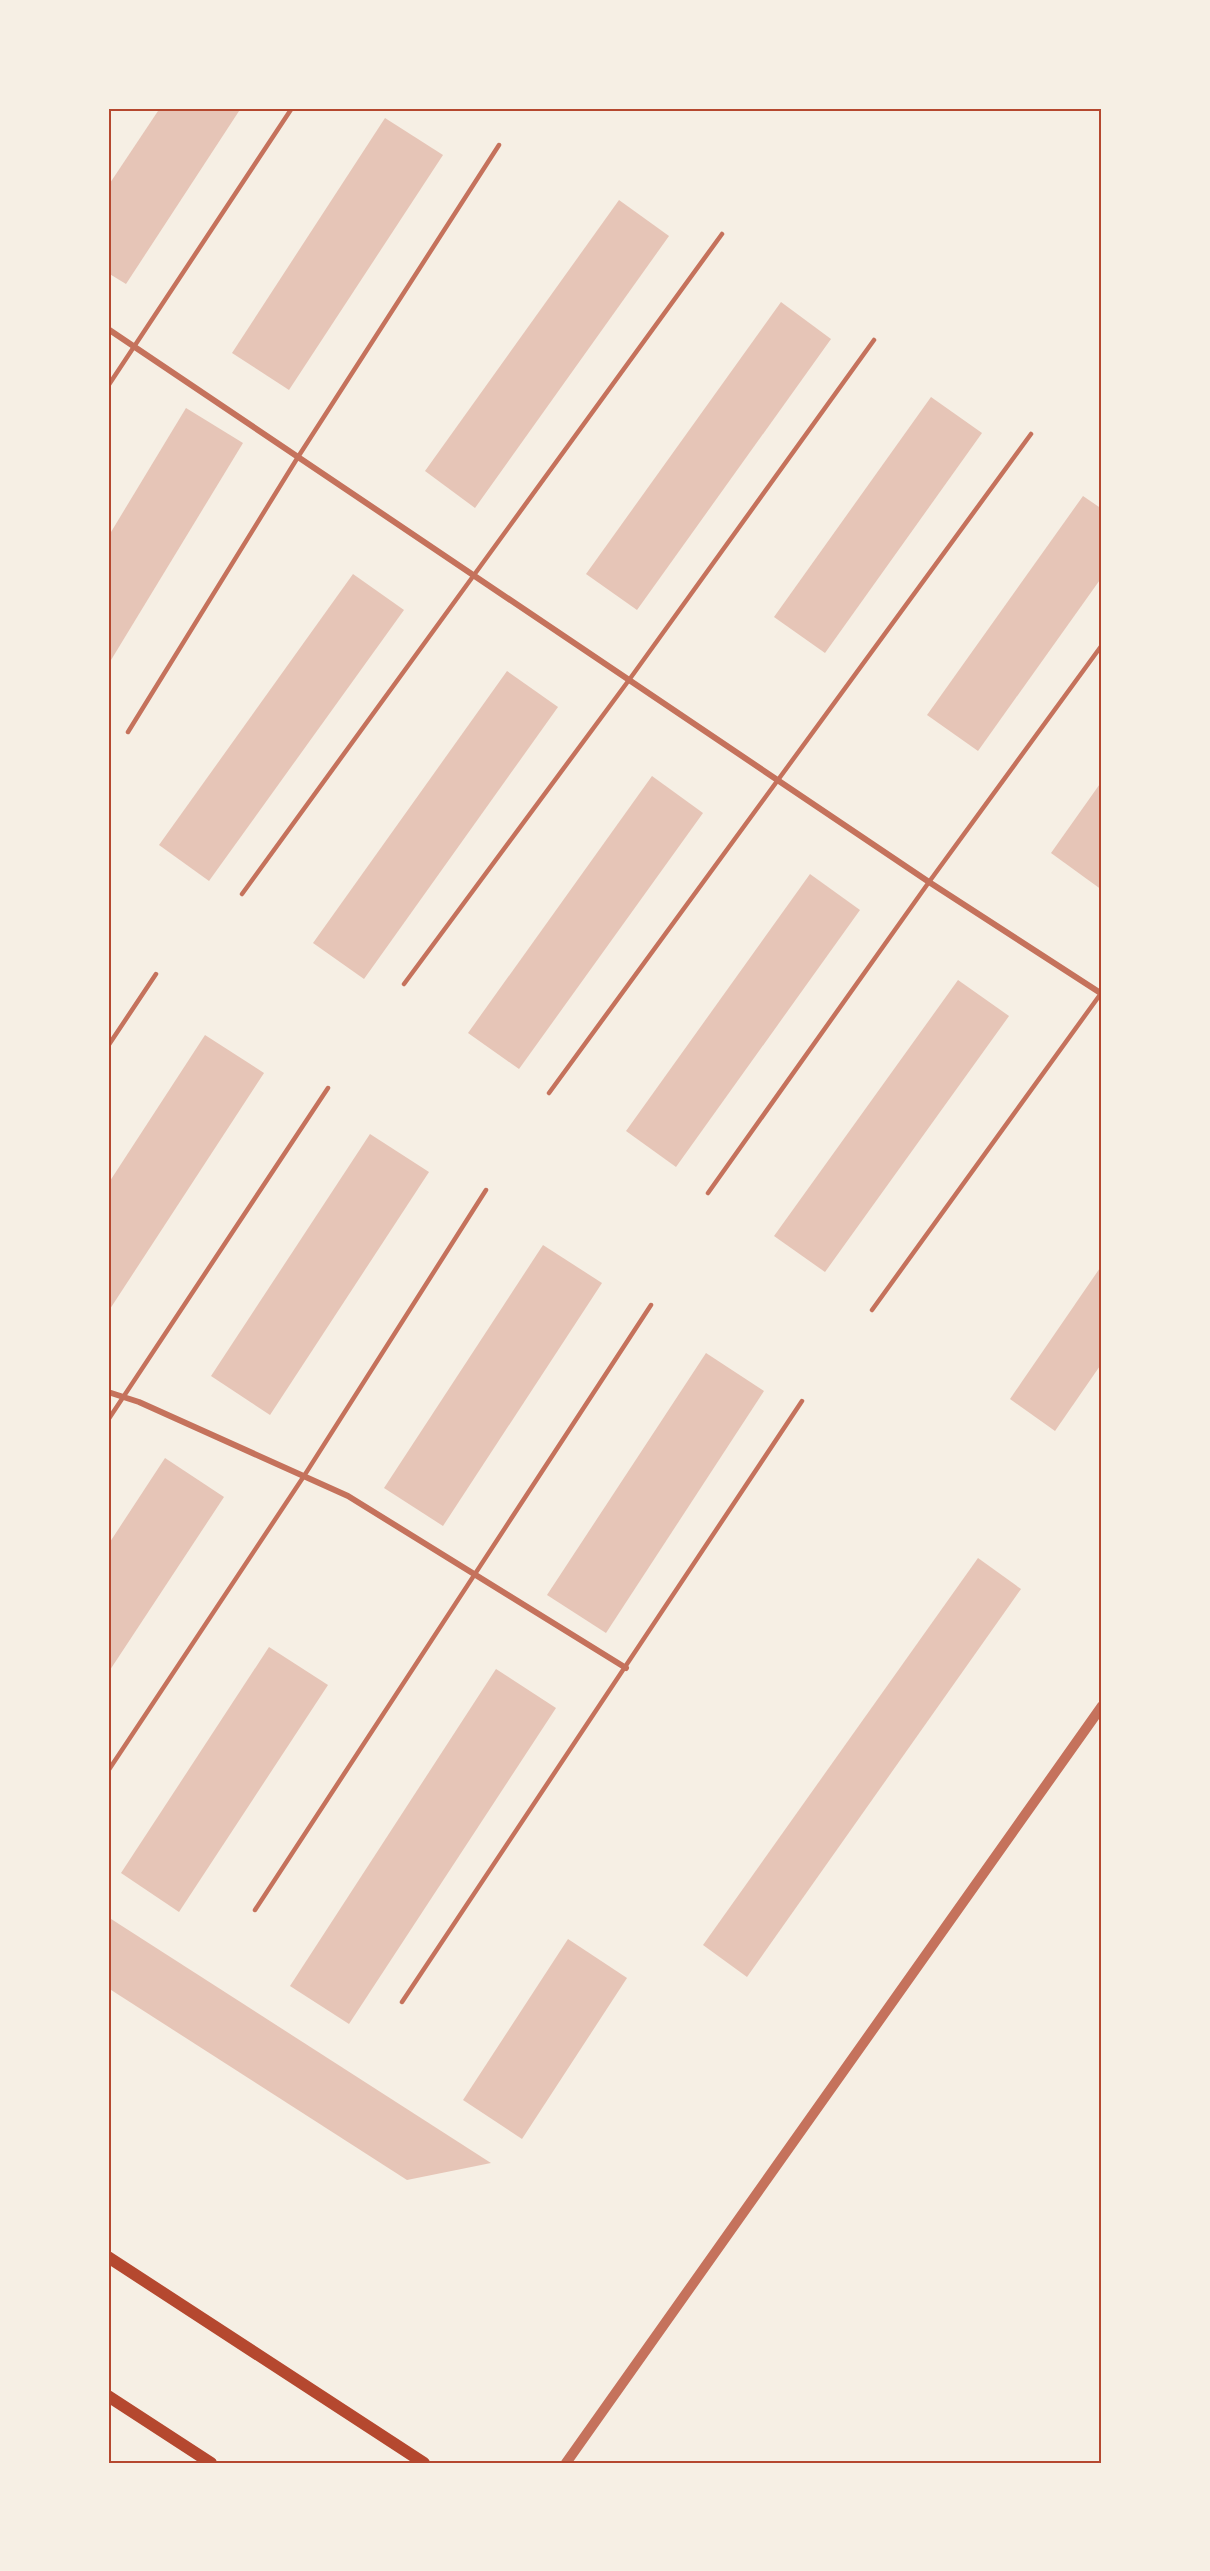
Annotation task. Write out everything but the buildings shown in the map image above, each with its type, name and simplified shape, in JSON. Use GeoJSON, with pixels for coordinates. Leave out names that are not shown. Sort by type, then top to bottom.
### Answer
{"type":"FeatureCollection","features":[{"type":"Feature","properties":{"kind":"main road"},"geometry":{"type":"LineString","coordinates":[[108,2257],[424,2463]]}},
{"type":"Feature","properties":{"kind":"main road"},"geometry":{"type":"LineString","coordinates":[[108,2396],[211,2463]]}},
{"type":"Feature","properties":{"kind":"street"},"geometry":{"type":"LineString","coordinates":[[108,329],[928,882],[1102,993]]}},
{"type":"Feature","properties":{"kind":"street"},"geometry":{"type":"LineString","coordinates":[[108,1392],[139,1402],[348,1496],[626,1668]]}},
{"type":"Feature","properties":{"kind":"street"},"geometry":{"type":"LineString","coordinates":[[566,2463],[1102,1706]]}},
{"type":"Feature","properties":{"kind":"lane"},"geometry":{"type":"LineString","coordinates":[[108,386],[292,108]]}},
{"type":"Feature","properties":{"kind":"lane"},"geometry":{"type":"LineString","coordinates":[[128,732],[298,457],[500,145]]}},
{"type":"Feature","properties":{"kind":"lane"},"geometry":{"type":"LineString","coordinates":[[242,894],[723,234]]}},
{"type":"Feature","properties":{"kind":"lane"},"geometry":{"type":"LineString","coordinates":[[404,984],[629,680],[874,340]]}},
{"type":"Feature","properties":{"kind":"lane"},"geometry":{"type":"LineString","coordinates":[[549,1093],[776,779],[1031,434]]}},
{"type":"Feature","properties":{"kind":"lane"},"geometry":{"type":"LineString","coordinates":[[708,1193],[928,882],[1102,645]]}},
{"type":"Feature","properties":{"kind":"lane"},"geometry":{"type":"LineString","coordinates":[[108,1047],[156,974]]}},
{"type":"Feature","properties":{"kind":"lane"},"geometry":{"type":"LineString","coordinates":[[872,1310],[1102,993]]}},
{"type":"Feature","properties":{"kind":"lane"},"geometry":{"type":"LineString","coordinates":[[108,1420],[328,1088]]}},
{"type":"Feature","properties":{"kind":"lane"},"geometry":{"type":"LineString","coordinates":[[108,1771],[304,1476],[486,1190]]}},
{"type":"Feature","properties":{"kind":"lane"},"geometry":{"type":"LineString","coordinates":[[255,1910],[651,1305]]}},
{"type":"Feature","properties":{"kind":"lane"},"geometry":{"type":"LineString","coordinates":[[402,2002],[802,1401]]}}]}
